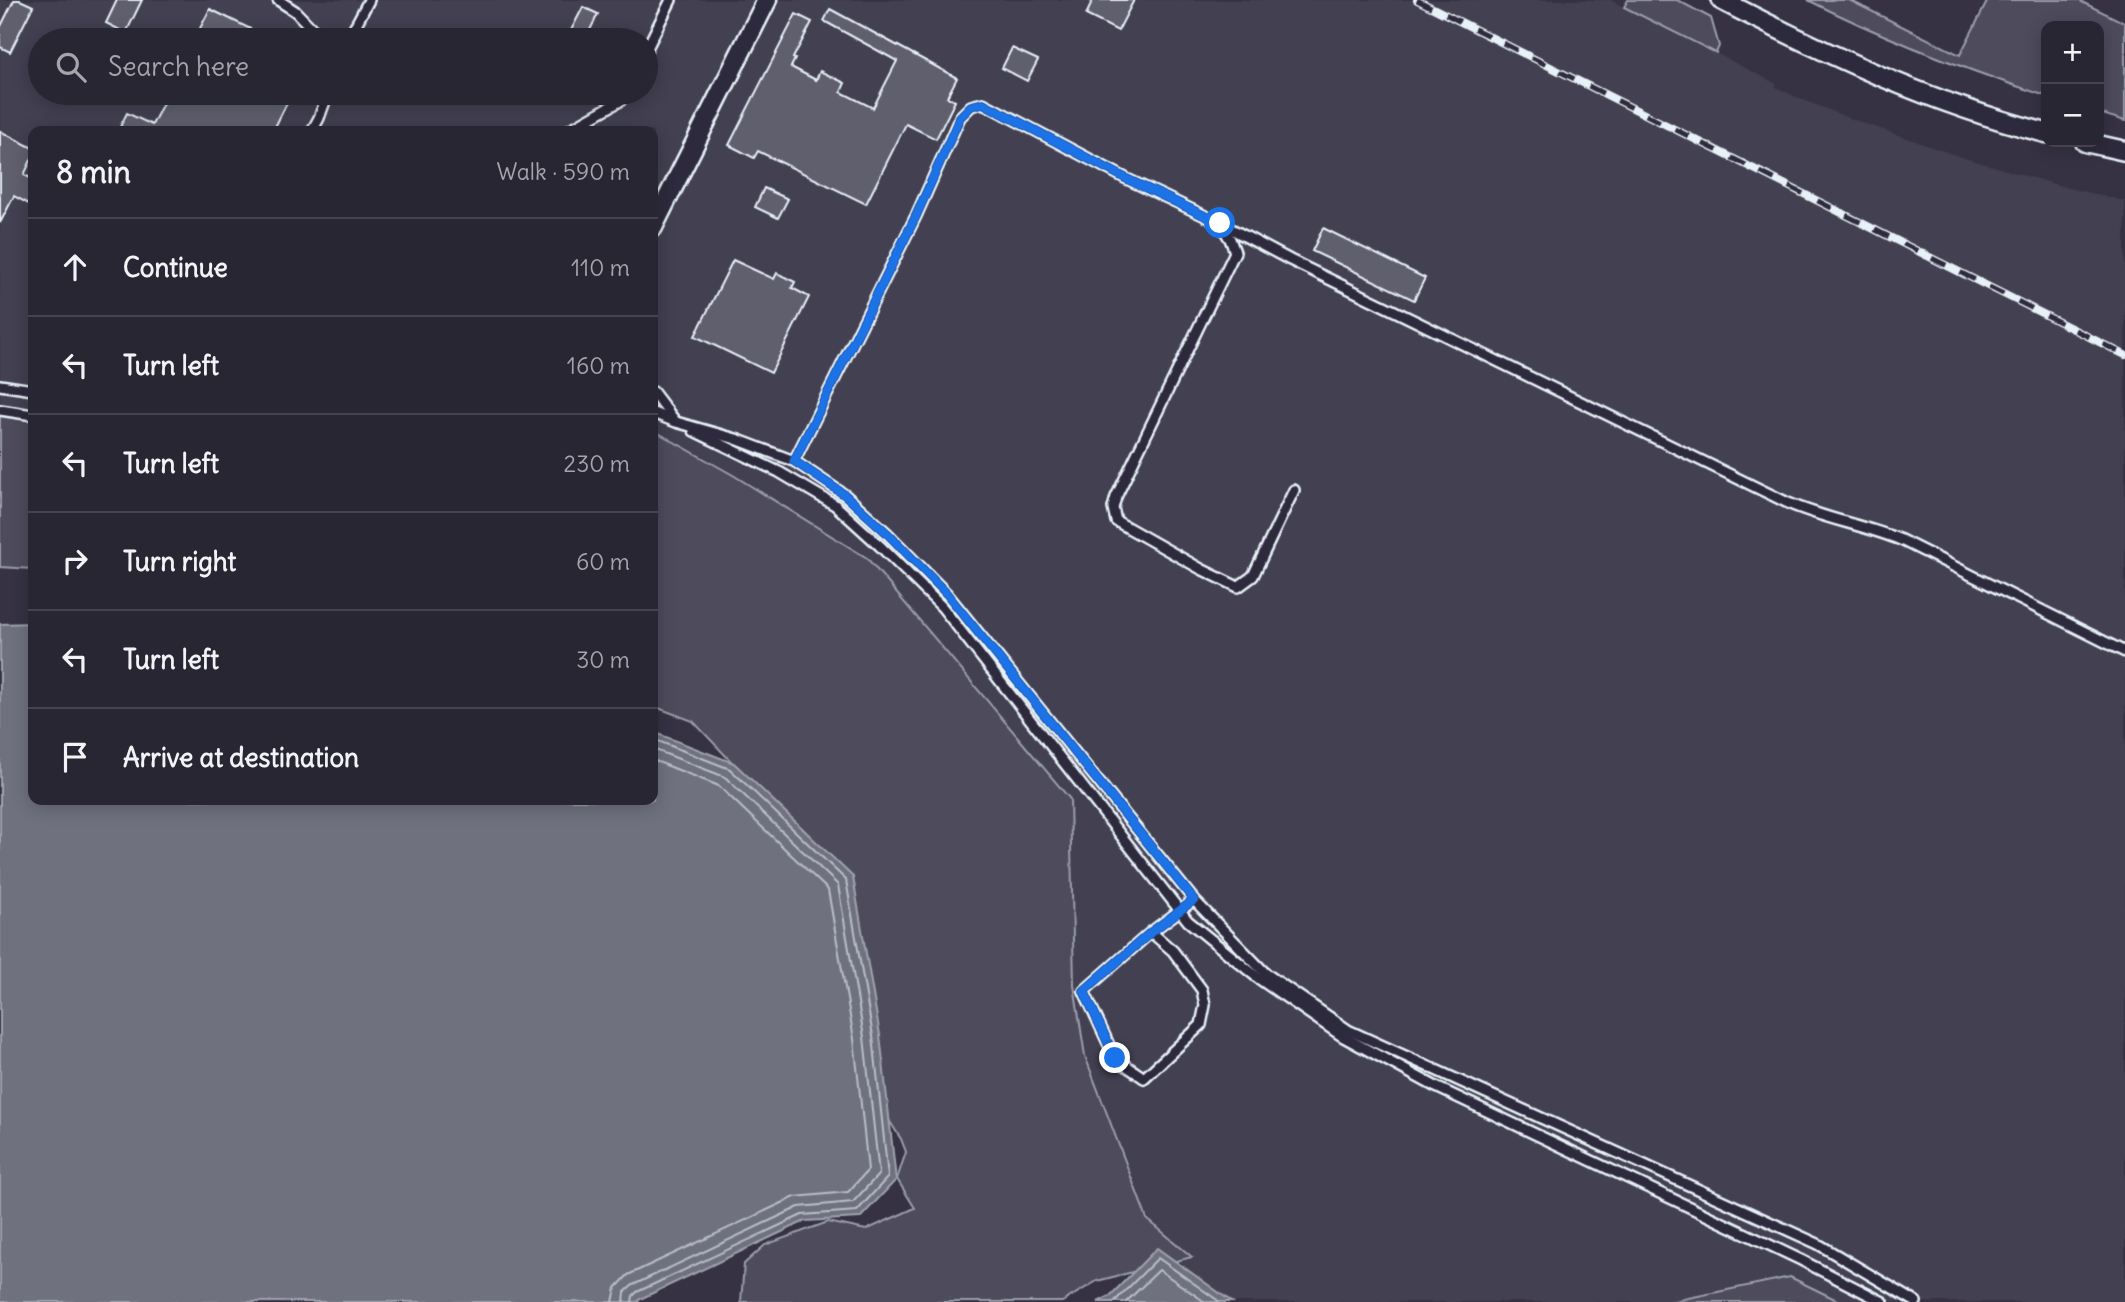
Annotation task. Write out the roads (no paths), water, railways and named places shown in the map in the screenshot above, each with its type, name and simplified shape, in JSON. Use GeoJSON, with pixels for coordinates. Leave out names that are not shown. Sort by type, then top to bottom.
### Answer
{"type":"FeatureCollection","features":[{"type":"Feature","properties":{"kind":"street"},"geometry":{"type":"LineString","coordinates":[[658,217],[767,0]]}},
{"type":"Feature","properties":{"kind":"street"},"geometry":{"type":"LineString","coordinates":[[1721,0],[1806,44],[1850,63],[1960,106],[2041,131]]}},
{"type":"Feature","properties":{"kind":"street"},"geometry":{"type":"LineString","coordinates":[[2104,146],[2125,151]]}},
{"type":"Feature","properties":{"kind":"lane"},"geometry":{"type":"LineString","coordinates":[[278,0],[295,11],[311,28]]}},
{"type":"Feature","properties":{"kind":"lane"},"geometry":{"type":"LineString","coordinates":[[354,28],[369,0]]}},
{"type":"Feature","properties":{"kind":"lane"},"geometry":{"type":"LineString","coordinates":[[657,28],[671,0]]}},
{"type":"Feature","properties":{"kind":"lane"},"geometry":{"type":"LineString","coordinates":[[794,461],[916,216],[960,117],[971,106],[983,103],[1290,260],[1776,497],[1804,510],[1901,540],[2125,652]]}},
{"type":"Feature","properties":{"kind":"lane"},"geometry":{"type":"LineString","coordinates":[[315,126],[324,105]]}},
{"type":"Feature","properties":{"kind":"lane"},"geometry":{"type":"LineString","coordinates":[[576,126],[613,105]]}},
{"type":"Feature","properties":{"kind":"lane"},"geometry":{"type":"LineString","coordinates":[[1220,223],[1235,252],[1116,497],[1114,516],[1116,521],[1238,587],[1252,576],[1294,490]]}},
{"type":"Feature","properties":{"kind":"lane"},"geometry":{"type":"LineString","coordinates":[[0,385],[28,389]]}},
{"type":"Feature","properties":{"kind":"lane"},"geometry":{"type":"LineString","coordinates":[[658,399],[676,422],[779,472],[835,505],[880,546],[942,607],[1188,921],[1258,978],[1342,1036],[1436,1087],[1801,1260],[1883,1302]]}},
{"type":"Feature","properties":{"kind":"lane"},"geometry":{"type":"LineString","coordinates":[[0,410],[28,414]]}},
{"type":"Feature","properties":{"kind":"lane"},"geometry":{"type":"LineString","coordinates":[[658,415],[736,439],[794,461],[845,495],[887,533],[947,594],[1194,900],[1265,973],[1348,1030],[1818,1244],[1916,1302]]}},
{"type":"Feature","properties":{"kind":"lane"},"geometry":{"type":"LineString","coordinates":[[1151,932],[1173,951],[1202,990],[1205,1005],[1202,1025],[1144,1078],[1115,1058],[1084,991],[1151,932],[1194,900]]}},
{"type":"Feature","properties":{"kind":"water"},"geometry":{"type":"Polygon","coordinates":[[[28,623],[28,805],[658,805],[658,734],[734,763],[853,877],[880,1035],[896,1180],[860,1218],[805,1221],[638,1302],[0,1302],[0,624],[28,623]]]}},
{"type":"Feature","properties":{"kind":"water"},"geometry":{"type":"Polygon","coordinates":[[[1157,1248],[1232,1302],[1098,1302],[1110,1296],[1157,1248]]]}},
{"type":"Feature","properties":{"kind":"railway"},"geometry":{"type":"LineString","coordinates":[[1417,0],[2125,355]]}}]}
